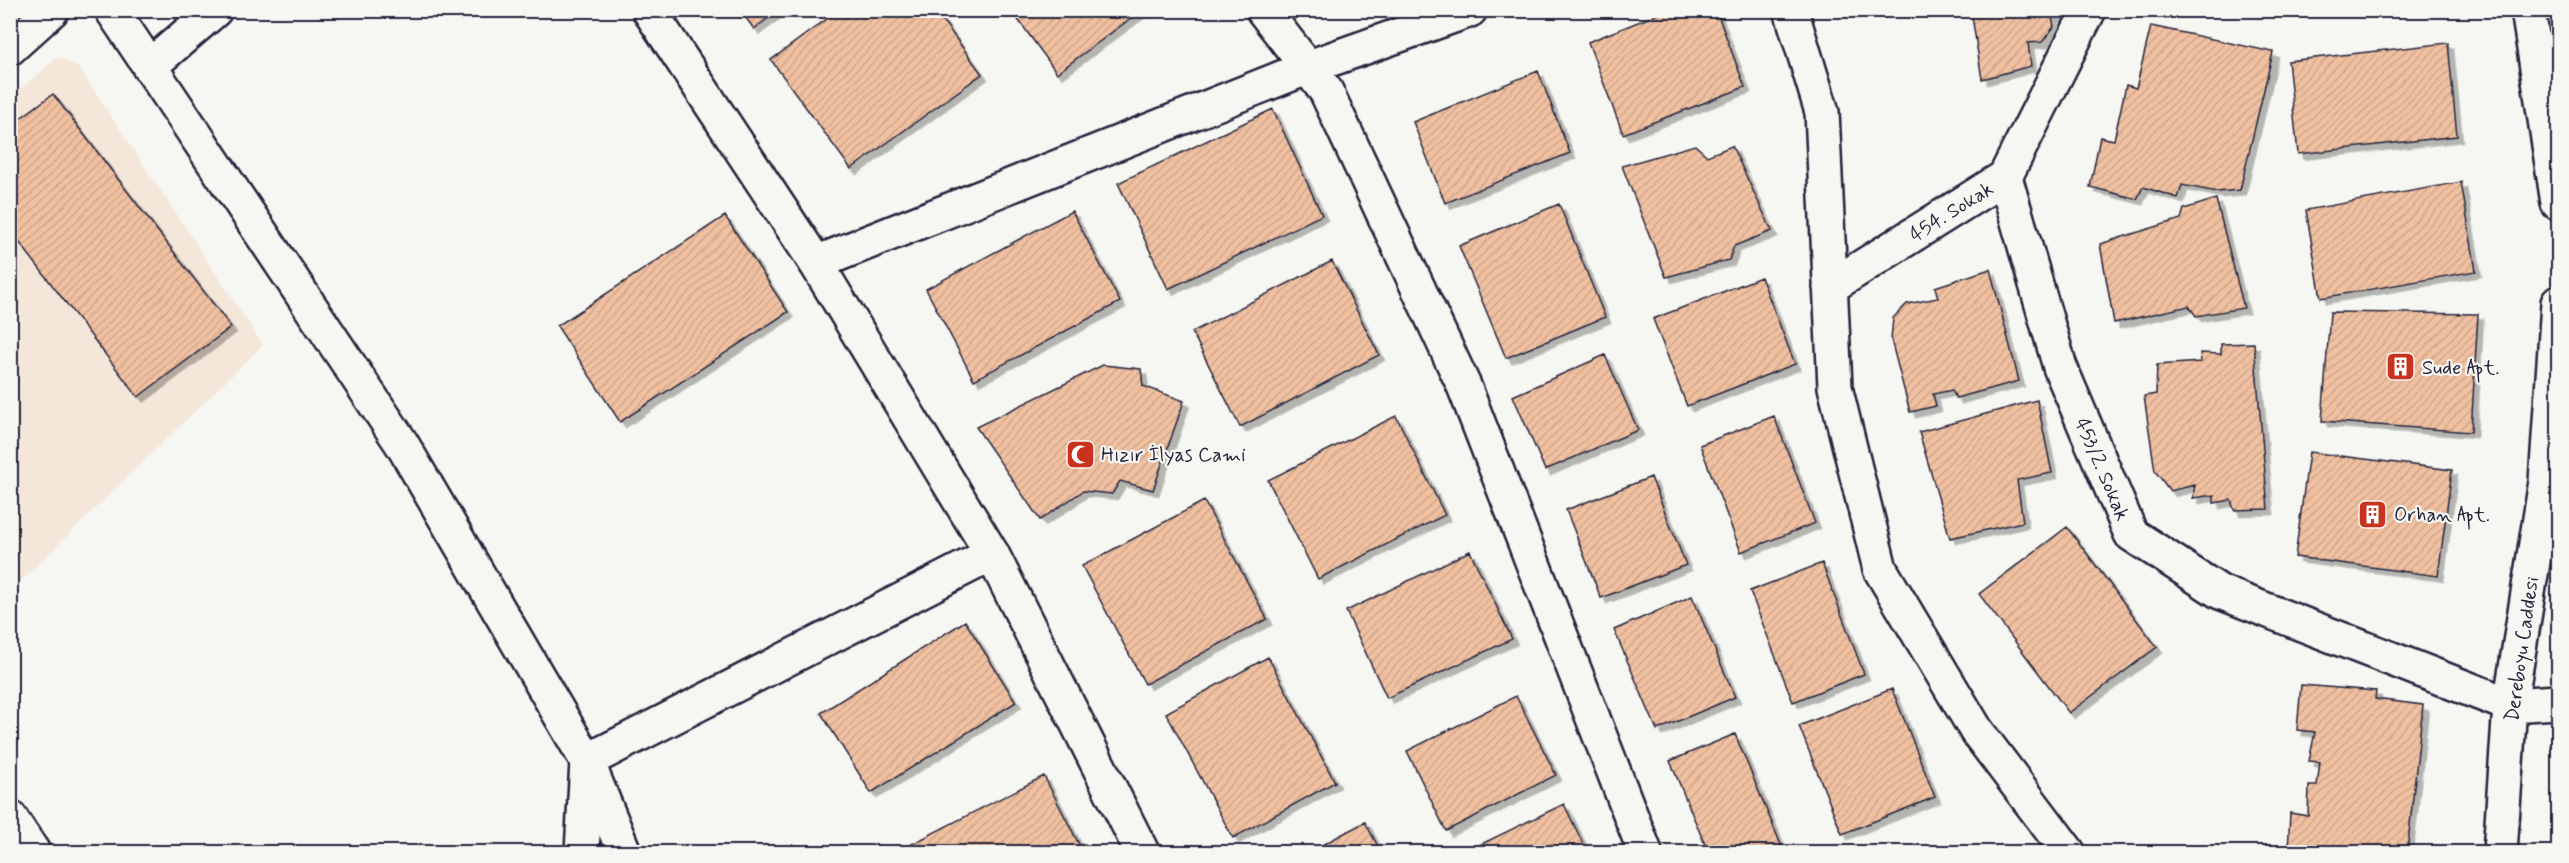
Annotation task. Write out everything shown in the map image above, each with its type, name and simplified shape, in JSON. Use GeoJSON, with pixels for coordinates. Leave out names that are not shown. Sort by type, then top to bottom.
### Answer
{"type":"FeatureCollection","features":[{"type":"Feature","properties":{"kind":"street"},"geometry":{"type":"LineString","coordinates":[[10,48],[52,10]]}},
{"type":"Feature","properties":{"kind":"street"},"geometry":{"type":"LineString","coordinates":[[112,10],[402,444],[587,761],[624,852]]}},
{"type":"Feature","properties":{"kind":"street"},"geometry":{"type":"LineString","coordinates":[[149,67],[215,10]]}},
{"type":"Feature","properties":{"kind":"street"},"geometry":{"type":"LineString","coordinates":[[649,10],[816,263],[992,554],[1142,852]]}},
{"type":"Feature","properties":{"kind":"street"},"geometry":{"type":"LineString","coordinates":[[1263,10],[1326,91],[1464,386],[1645,852]]}},
{"type":"Feature","properties":{"kind":"street"},"geometry":{"type":"LineString","coordinates":[[816,263],[1309,67],[1470,10]]}},
{"type":"Feature","properties":{"kind":"street"},"geometry":{"type":"LineString","coordinates":[[1791,10],[1822,112],[1835,387],[1880,569],[1976,730],[2068,852]]}},
{"type":"Feature","properties":{"kind":"street","name":"454. Sokak"},"geometry":{"type":"LineString","coordinates":[[1830,287],[2005,177],[2089,10]]}},
{"type":"Feature","properties":{"kind":"street"},"geometry":{"type":"LineString","coordinates":[[2528,10],[2559,203]]}},
{"type":"Feature","properties":{"kind":"street","name":"453/2. Sokak"},"geometry":{"type":"LineString","coordinates":[[2005,177],[2060,367],[2131,534],[2220,592],[2510,705]]}},
{"type":"Feature","properties":{"kind":"street","name":"Dereboyu Caddesi"},"geometry":{"type":"LineString","coordinates":[[2500,852],[2510,705],[2546,481],[2559,303]]}},
{"type":"Feature","properties":{"kind":"street"},"geometry":{"type":"LineString","coordinates":[[587,761],[992,554]]}},
{"type":"Feature","properties":{"kind":"street"},"geometry":{"type":"LineString","coordinates":[[2510,705],[2559,702]]}},
{"type":"Feature","properties":{"kind":"street"},"geometry":{"type":"LineString","coordinates":[[582,852],[587,761]]}},
{"type":"Feature","properties":{"kind":"street"},"geometry":{"type":"LineString","coordinates":[[10,817],[33,852]]}},
{"type":"Feature","properties":{"kind":"path"},"geometry":{"type":"LineString","coordinates":[[2223,10],[2236,14],[2282,10]]}},
{"type":"Feature","properties":{"kind":"shaded area"},"geometry":{"type":"Polygon","coordinates":[[[58,57],[79,68],[263,345],[11,590],[11,97],[58,57]]]}},
{"type":"Feature","properties":{"kind":"building"},"geometry":{"type":"Polygon","coordinates":[[[740,10],[779,10],[754,29],[740,10]]]}},
{"type":"Feature","properties":{"kind":"building"},"geometry":{"type":"Polygon","coordinates":[[[839,10],[935,10],[982,74],[851,169],[771,60],[839,10]]]}},
{"type":"Feature","properties":{"kind":"building"},"geometry":{"type":"Polygon","coordinates":[[[1011,10],[1142,10],[1057,73],[1011,10]]]}},
{"type":"Feature","properties":{"kind":"building"},"geometry":{"type":"Polygon","coordinates":[[[1668,10],[1716,10],[1745,87],[1623,134],[1588,42],[1668,10]]]}},
{"type":"Feature","properties":{"kind":"building"},"geometry":{"type":"Polygon","coordinates":[[[1971,10],[2059,10],[2061,17],[2052,17],[2054,27],[2042,42],[2028,43],[2031,66],[1982,79],[1971,10]]]}},
{"type":"Feature","properties":{"kind":"building"},"geometry":{"type":"Polygon","coordinates":[[[2151,26],[2273,52],[2240,190],[2217,192],[2182,185],[2178,198],[2143,187],[2137,199],[2090,187],[2100,137],[2114,140],[2126,85],[2136,88],[2151,26]]]}},
{"type":"Feature","properties":{"kind":"building"},"geometry":{"type":"Polygon","coordinates":[[[2448,43],[2457,136],[2298,154],[2288,61],[2448,43]]]}},
{"type":"Feature","properties":{"kind":"building"},"geometry":{"type":"Polygon","coordinates":[[[1538,71],[1570,153],[1445,203],[1413,122],[1538,71]]]}},
{"type":"Feature","properties":{"kind":"building"},"geometry":{"type":"Polygon","coordinates":[[[53,94],[231,327],[138,397],[10,230],[10,126],[53,94]]]}},
{"type":"Feature","properties":{"kind":"building"},"geometry":{"type":"Polygon","coordinates":[[[1273,109],[1322,215],[1168,289],[1118,183],[1273,109]]]}},
{"type":"Feature","properties":{"kind":"building"},"geometry":{"type":"Polygon","coordinates":[[[1695,145],[1707,156],[1732,146],[1772,231],[1734,246],[1729,260],[1666,277],[1622,166],[1695,145]]]}},
{"type":"Feature","properties":{"kind":"building"},"geometry":{"type":"Polygon","coordinates":[[[2461,182],[2476,271],[2321,298],[2306,210],[2461,182]]]}},
{"type":"Feature","properties":{"kind":"building"},"geometry":{"type":"Polygon","coordinates":[[[2216,199],[2244,308],[2196,316],[2189,306],[2114,323],[2100,244],[2181,219],[2184,209],[2216,199]]]}},
{"type":"Feature","properties":{"kind":"building"},"geometry":{"type":"Polygon","coordinates":[[[1559,204],[1605,317],[1506,358],[1459,246],[1559,204]]]}},
{"type":"Feature","properties":{"kind":"building"},"geometry":{"type":"Polygon","coordinates":[[[1072,211],[1120,302],[974,380],[926,289],[1072,211]]]}},
{"type":"Feature","properties":{"kind":"building"},"geometry":{"type":"Polygon","coordinates":[[[725,216],[788,312],[620,422],[557,326],[725,216]]]}},
{"type":"Feature","properties":{"kind":"building"},"geometry":{"type":"Polygon","coordinates":[[[1332,261],[1379,355],[1240,427],[1192,332],[1332,261]]]}},
{"type":"Feature","properties":{"kind":"building"},"geometry":{"type":"Polygon","coordinates":[[[1990,269],[2019,381],[1956,398],[1952,390],[1933,394],[1936,406],[1910,412],[1891,340],[1893,318],[1907,304],[1938,298],[1935,287],[1990,269]]]}},
{"type":"Feature","properties":{"kind":"building"},"geometry":{"type":"Polygon","coordinates":[[[1761,277],[1795,364],[1687,406],[1653,319],[1761,277]]]}},
{"type":"Feature","properties":{"kind":"building","name":"Sude Apt."},"geometry":{"type":"Polygon","coordinates":[[[2330,312],[2478,314],[2471,432],[2322,421],[2330,312]]]}},
{"type":"Feature","properties":{"kind":"building"},"geometry":{"type":"Polygon","coordinates":[[[2254,343],[2268,509],[2234,510],[2231,500],[2214,503],[2214,495],[2193,498],[2195,485],[2170,491],[2155,471],[2144,396],[2156,394],[2157,365],[2201,362],[2200,353],[2221,354],[2221,344],[2254,343]]]}},
{"type":"Feature","properties":{"kind":"building"},"geometry":{"type":"Polygon","coordinates":[[[1605,355],[1638,430],[1545,470],[1513,396],[1605,355]]]}},
{"type":"Feature","properties":{"kind":"building","name":"Hızır İlyas Cami"},"geometry":{"type":"Polygon","coordinates":[[[1103,365],[1141,369],[1143,386],[1184,401],[1153,490],[1120,481],[1112,494],[1083,491],[1040,520],[976,427],[1103,365]]]}},
{"type":"Feature","properties":{"kind":"building"},"geometry":{"type":"Polygon","coordinates":[[[2037,400],[2052,473],[2017,480],[2023,522],[1950,538],[1919,432],[2037,400]]]}},
{"type":"Feature","properties":{"kind":"building"},"geometry":{"type":"Polygon","coordinates":[[[1396,416],[1445,515],[1318,579],[1268,480],[1396,416]]]}},
{"type":"Feature","properties":{"kind":"building"},"geometry":{"type":"Polygon","coordinates":[[[1774,416],[1815,523],[1741,552],[1700,445],[1774,416]]]}},
{"type":"Feature","properties":{"kind":"building","name":"Orhan Apt."},"geometry":{"type":"Polygon","coordinates":[[[2309,452],[2452,470],[2438,576],[2295,557],[2309,452]]]}},
{"type":"Feature","properties":{"kind":"building"},"geometry":{"type":"Polygon","coordinates":[[[1651,477],[1686,565],[1601,598],[1566,510],[1651,477]]]}},
{"type":"Feature","properties":{"kind":"building"},"geometry":{"type":"Polygon","coordinates":[[[1204,501],[1267,619],[1145,684],[1082,566],[1204,501]]]}},
{"type":"Feature","properties":{"kind":"building"},"geometry":{"type":"Polygon","coordinates":[[[2067,527],[2157,647],[2069,713],[1979,594],[2067,527]]]}},
{"type":"Feature","properties":{"kind":"building"},"geometry":{"type":"Polygon","coordinates":[[[1470,551],[1512,639],[1387,698],[1346,611],[1470,551]]]}},
{"type":"Feature","properties":{"kind":"building"},"geometry":{"type":"Polygon","coordinates":[[[1822,563],[1864,674],[1793,702],[1750,591],[1822,563]]]}},
{"type":"Feature","properties":{"kind":"building"},"geometry":{"type":"Polygon","coordinates":[[[1692,596],[1735,697],[1657,730],[1614,630],[1692,596]]]}},
{"type":"Feature","properties":{"kind":"building"},"geometry":{"type":"Polygon","coordinates":[[[965,621],[1016,702],[871,793],[821,713],[965,621]]]}},
{"type":"Feature","properties":{"kind":"building"},"geometry":{"type":"Polygon","coordinates":[[[1268,657],[1335,782],[1233,838],[1166,713],[1268,657]]]}},
{"type":"Feature","properties":{"kind":"building"},"geometry":{"type":"Polygon","coordinates":[[[2301,685],[2376,691],[2375,699],[2423,705],[2407,852],[2288,852],[2290,813],[2308,816],[2309,786],[2317,786],[2320,762],[2309,761],[2315,732],[2297,730],[2301,685]]]}},
{"type":"Feature","properties":{"kind":"building"},"geometry":{"type":"Polygon","coordinates":[[[1892,689],[1935,797],[1842,834],[1799,726],[1892,689]]]}},
{"type":"Feature","properties":{"kind":"building"},"geometry":{"type":"Polygon","coordinates":[[[1516,696],[1556,775],[1446,831],[1407,751],[1516,696]]]}},
{"type":"Feature","properties":{"kind":"building"},"geometry":{"type":"Polygon","coordinates":[[[1735,734],[1784,852],[1708,852],[1670,761],[1735,734]]]}},
{"type":"Feature","properties":{"kind":"building"},"geometry":{"type":"Polygon","coordinates":[[[1044,776],[1083,852],[901,852],[900,850],[1044,776]]]}},
{"type":"Feature","properties":{"kind":"building"},"geometry":{"type":"Polygon","coordinates":[[[1564,804],[1587,852],[1465,852],[1564,804]]]}},
{"type":"Feature","properties":{"kind":"building"},"geometry":{"type":"Polygon","coordinates":[[[1365,822],[1381,852],[1309,852],[1365,822]]]}},
{"type":"Feature","properties":{"kind":"place","name":"Sude Apt."},"geometry":{"type":"Point","coordinates":[2401,367]}},
{"type":"Feature","properties":{"kind":"place","name":"Hızır İlyas Cami"},"geometry":{"type":"Point","coordinates":[1080,454]}},
{"type":"Feature","properties":{"kind":"place","name":"Orhan Apt."},"geometry":{"type":"Point","coordinates":[2373,514]}}]}
